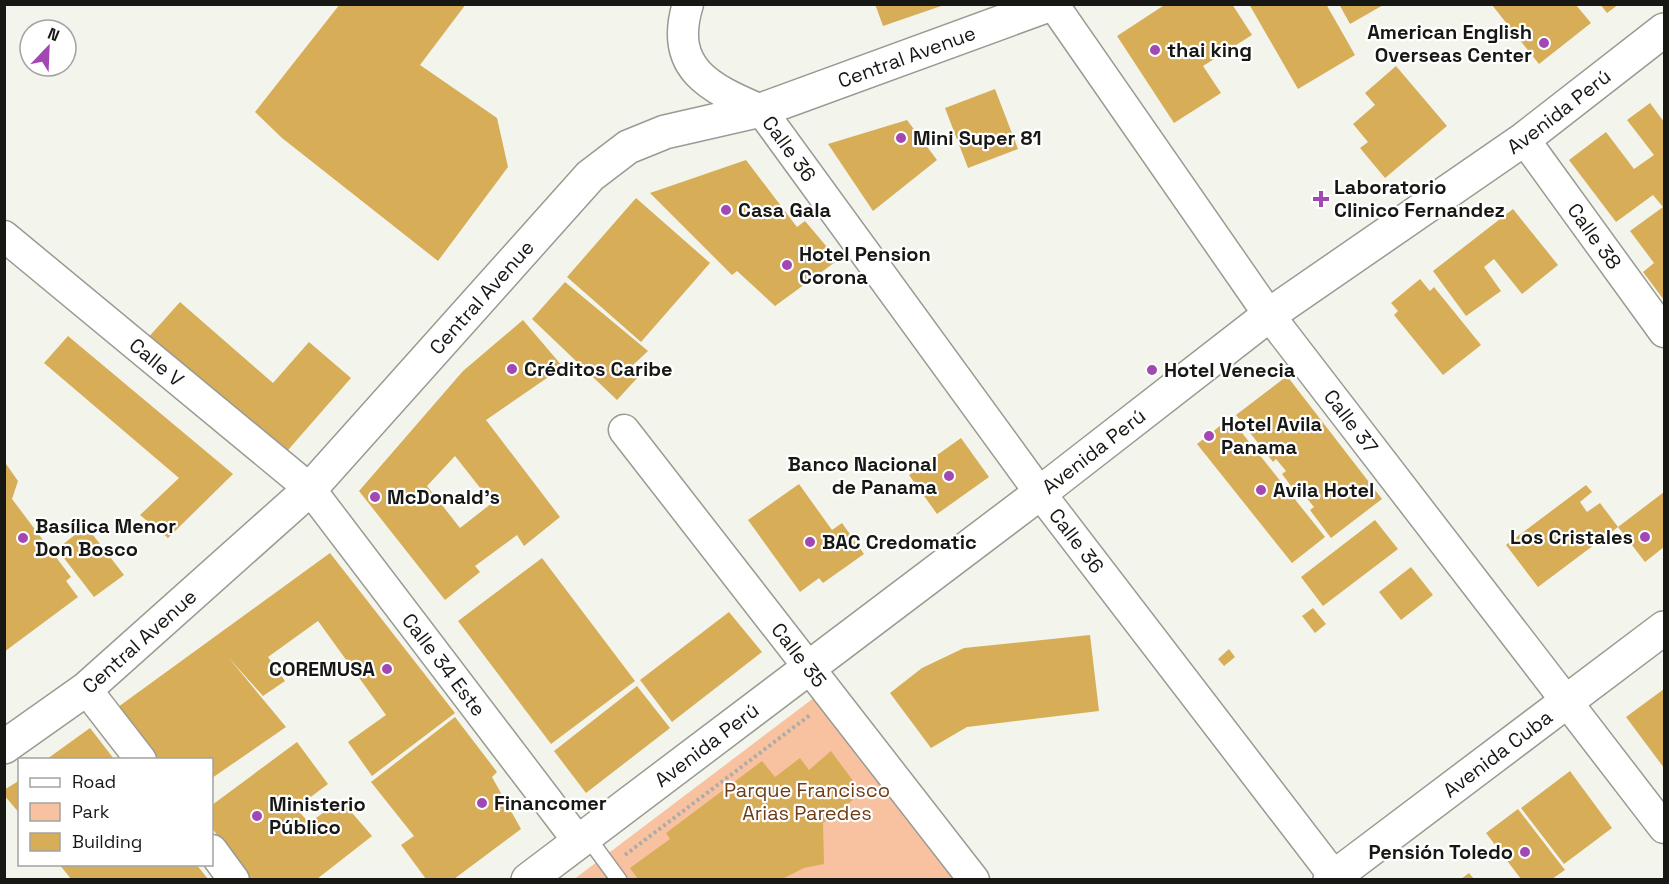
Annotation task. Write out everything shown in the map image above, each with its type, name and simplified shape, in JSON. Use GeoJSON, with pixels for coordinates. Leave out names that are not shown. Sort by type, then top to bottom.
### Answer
{"type":"FeatureCollection","features":[{"type":"Feature","properties":{"kind":"main road","name":"Central Avenue"},"geometry":{"type":"LineString","coordinates":[[4,747],[86,689],[309,489],[590,176],[628,147],[665,132],[761,110],[1052,4]]}},
{"type":"Feature","properties":{"kind":"main road","name":"Avenida Perú"},"geometry":{"type":"LineString","coordinates":[[528,879],[1040,493],[1269,315],[1524,139],[1665,30]]}},
{"type":"Feature","properties":{"kind":"main road","name":"Avenida Cuba"},"geometry":{"type":"LineString","coordinates":[[1334,878],[1665,628]]}},
{"type":"Feature","properties":{"kind":"street"},"geometry":{"type":"LineString","coordinates":[[688,4],[683,22],[684,49],[696,72],[718,91],[761,110]]}},
{"type":"Feature","properties":{"kind":"street","name":"Calle 37"},"geometry":{"type":"LineString","coordinates":[[1052,4],[1269,315],[1665,828]]}},
{"type":"Feature","properties":{"kind":"street","name":"Calle 36"},"geometry":{"type":"LineString","coordinates":[[761,110],[1040,493],[1334,878]]}},
{"type":"Feature","properties":{"kind":"street","name":"Calle 38"},"geometry":{"type":"LineString","coordinates":[[1524,139],[1665,332]]}},
{"type":"Feature","properties":{"kind":"street","name":"Calle V"},"geometry":{"type":"LineString","coordinates":[[4,236],[309,489]]}},
{"type":"Feature","properties":{"kind":"street","name":"Calle 35"},"geometry":{"type":"LineString","coordinates":[[624,430],[974,879]]}},
{"type":"Feature","properties":{"kind":"street","name":"Calle 34 Este"},"geometry":{"type":"LineString","coordinates":[[309,489],[582,838]]}},
{"type":"Feature","properties":{"kind":"street"},"geometry":{"type":"LineString","coordinates":[[86,689],[140,758]]}},
{"type":"Feature","properties":{"kind":"street"},"geometry":{"type":"LineString","coordinates":[[213,851],[234,879]]}},
{"type":"Feature","properties":{"kind":"lane"},"geometry":{"type":"LineString","coordinates":[[582,838],[615,873]]}},
{"type":"Feature","properties":{"kind":"path"},"geometry":{"type":"LineString","coordinates":[[615,873],[817,710]]}},
{"type":"Feature","properties":{"kind":"green space","name":"Parque Francisco Arias Paredes"},"geometry":{"type":"Polygon","coordinates":[[[823,691],[966,880],[573,880],[823,691]]]}},
{"type":"Feature","properties":{"kind":"building"},"geometry":{"type":"Polygon","coordinates":[[[340,4],[466,4],[420,65],[497,118],[508,167],[438,261],[282,138],[255,112],[340,4]]]}},
{"type":"Feature","properties":{"kind":"building"},"geometry":{"type":"Polygon","coordinates":[[[875,4],[944,4],[944,5],[883,26],[875,4]]]}},
{"type":"Feature","properties":{"kind":"building"},"geometry":{"type":"Polygon","coordinates":[[[1166,4],[1232,4],[1252,35],[1203,66],[1221,93],[1174,123],[1117,36],[1166,4]]]}},
{"type":"Feature","properties":{"kind":"building"},"geometry":{"type":"Polygon","coordinates":[[[1249,4],[1326,4],[1355,55],[1298,89],[1249,4]]]}},
{"type":"Feature","properties":{"kind":"building"},"geometry":{"type":"Polygon","coordinates":[[[1339,4],[1385,4],[1350,24],[1339,4]]]}},
{"type":"Feature","properties":{"kind":"building"},"geometry":{"type":"Polygon","coordinates":[[[1600,4],[1619,4],[1607,13],[1600,4]]]}},
{"type":"Feature","properties":{"kind":"building","name":"American English Overseas Center"},"geometry":{"type":"Polygon","coordinates":[[[1492,5],[1576,5],[1591,23],[1539,64],[1492,5]]]}},
{"type":"Feature","properties":{"kind":"building"},"geometry":{"type":"Polygon","coordinates":[[[1396,66],[1447,126],[1385,178],[1360,148],[1368,142],[1353,124],[1375,105],[1365,93],[1396,66]]]}},
{"type":"Feature","properties":{"kind":"building"},"geometry":{"type":"Polygon","coordinates":[[[995,89],[1018,149],[968,168],[945,108],[995,89]]]}},
{"type":"Feature","properties":{"kind":"building"},"geometry":{"type":"Polygon","coordinates":[[[1650,103],[1664,122],[1664,300],[1643,272],[1654,263],[1630,231],[1663,207],[1653,195],[1616,222],[1569,160],[1606,132],[1634,169],[1654,155],[1627,120],[1650,103]]]}},
{"type":"Feature","properties":{"kind":"building"},"geometry":{"type":"Polygon","coordinates":[[[907,120],[937,160],[873,211],[828,144],[907,120]]]}},
{"type":"Feature","properties":{"kind":"building","name":"Casa Gala"},"geometry":{"type":"Polygon","coordinates":[[[746,160],[797,227],[805,221],[838,260],[775,306],[737,271],[732,275],[650,193],[746,160]]]}},
{"type":"Feature","properties":{"kind":"building"},"geometry":{"type":"Polygon","coordinates":[[[636,198],[710,263],[641,342],[567,277],[636,198]]]}},
{"type":"Feature","properties":{"kind":"building"},"geometry":{"type":"Polygon","coordinates":[[[1513,209],[1558,265],[1522,294],[1494,259],[1484,267],[1501,291],[1466,316],[1433,271],[1513,209]]]}},
{"type":"Feature","properties":{"kind":"building"},"geometry":{"type":"Polygon","coordinates":[[[1420,279],[1430,291],[1434,287],[1481,345],[1443,375],[1394,315],[1398,311],[1391,303],[1420,279]]]}},
{"type":"Feature","properties":{"kind":"building"},"geometry":{"type":"Polygon","coordinates":[[[565,282],[648,351],[633,365],[640,375],[617,400],[532,319],[565,282]]]}},
{"type":"Feature","properties":{"kind":"building"},"geometry":{"type":"Polygon","coordinates":[[[180,302],[273,383],[309,342],[351,378],[282,457],[146,340],[180,302]]]}},
{"type":"Feature","properties":{"kind":"building"},"geometry":{"type":"Polygon","coordinates":[[[523,320],[563,367],[486,420],[560,517],[524,546],[517,535],[475,566],[480,572],[445,600],[359,491],[463,371],[523,320]],[[455,456],[427,486],[460,528],[492,503],[455,456]]]}},
{"type":"Feature","properties":{"kind":"building"},"geometry":{"type":"Polygon","coordinates":[[[68,336],[233,474],[168,538],[140,515],[179,478],[44,363],[68,336]]]}},
{"type":"Feature","properties":{"kind":"building"},"geometry":{"type":"Polygon","coordinates":[[[1287,376],[1382,499],[1331,538],[1310,510],[1314,507],[1305,496],[1301,499],[1282,474],[1286,471],[1276,459],[1273,462],[1236,415],[1287,376]]]}},
{"type":"Feature","properties":{"kind":"building","name":"Avila Hotel"},"geometry":{"type":"Polygon","coordinates":[[[1230,418],[1325,537],[1292,563],[1197,444],[1230,418]]]}},
{"type":"Feature","properties":{"kind":"building","name":"Banco Nacional de Panama"},"geometry":{"type":"Polygon","coordinates":[[[961,438],[989,477],[937,514],[909,475],[961,438]]]}},
{"type":"Feature","properties":{"kind":"building","name":"Basílica Menor Don Bosco"},"geometry":{"type":"Polygon","coordinates":[[[4,461],[18,481],[12,499],[71,577],[66,581],[78,597],[4,652],[4,461]]]}},
{"type":"Feature","properties":{"kind":"building","name":"BAC Credomatic"},"geometry":{"type":"Polygon","coordinates":[[[799,484],[832,530],[842,523],[864,554],[823,583],[819,578],[800,592],[748,520],[799,484]]]}},
{"type":"Feature","properties":{"kind":"building"},"geometry":{"type":"Polygon","coordinates":[[[1586,485],[1592,492],[1580,502],[1587,512],[1600,503],[1618,527],[1538,587],[1506,545],[1586,485]]]}},
{"type":"Feature","properties":{"kind":"building","name":"Los Cristales"},"geometry":{"type":"Polygon","coordinates":[[[1664,492],[1664,547],[1645,562],[1618,527],[1664,492]]]}},
{"type":"Feature","properties":{"kind":"building"},"geometry":{"type":"Polygon","coordinates":[[[1375,520],[1398,549],[1323,606],[1301,577],[1375,520]]]}},
{"type":"Feature","properties":{"kind":"building"},"geometry":{"type":"Polygon","coordinates":[[[86,526],[124,575],[94,597],[57,549],[86,526]]]}},
{"type":"Feature","properties":{"kind":"building"},"geometry":{"type":"Polygon","coordinates":[[[330,553],[455,713],[372,776],[348,742],[386,715],[318,621],[268,657],[285,681],[263,696],[228,657],[286,727],[213,777],[213,758],[157,758],[118,707],[330,553]]]}},
{"type":"Feature","properties":{"kind":"building"},"geometry":{"type":"Polygon","coordinates":[[[542,558],[635,681],[551,744],[458,621],[542,558]]]}},
{"type":"Feature","properties":{"kind":"building"},"geometry":{"type":"Polygon","coordinates":[[[1411,567],[1433,595],[1401,620],[1379,592],[1411,567]]]}},
{"type":"Feature","properties":{"kind":"building"},"geometry":{"type":"Polygon","coordinates":[[[1313,608],[1326,624],[1315,633],[1302,616],[1313,608]]]}},
{"type":"Feature","properties":{"kind":"building"},"geometry":{"type":"Polygon","coordinates":[[[729,612],[762,652],[672,722],[640,680],[729,612]]]}},
{"type":"Feature","properties":{"kind":"building"},"geometry":{"type":"Polygon","coordinates":[[[1090,635],[1099,711],[967,727],[931,748],[890,693],[922,668],[964,648],[1090,635]]]}},
{"type":"Feature","properties":{"kind":"building"},"geometry":{"type":"Polygon","coordinates":[[[1229,649],[1235,657],[1224,666],[1218,659],[1229,649]]]}},
{"type":"Feature","properties":{"kind":"building"},"geometry":{"type":"Polygon","coordinates":[[[637,686],[670,728],[586,793],[554,751],[637,686]]]}},
{"type":"Feature","properties":{"kind":"building"},"geometry":{"type":"Polygon","coordinates":[[[1664,689],[1664,768],[1626,717],[1664,689]]]}},
{"type":"Feature","properties":{"kind":"building"},"geometry":{"type":"Polygon","coordinates":[[[455,717],[497,772],[492,777],[521,829],[454,879],[426,879],[401,845],[414,836],[371,782],[455,717]]]}},
{"type":"Feature","properties":{"kind":"building"},"geometry":{"type":"Polygon","coordinates":[[[90,728],[113,758],[48,758],[90,728]]]}},
{"type":"Feature","properties":{"kind":"building","name":"Ministerio Público"},"geometry":{"type":"Polygon","coordinates":[[[297,742],[328,784],[296,808],[309,823],[341,800],[372,836],[317,879],[249,879],[213,829],[213,804],[297,742]]]}},
{"type":"Feature","properties":{"kind":"building"},"geometry":{"type":"Polygon","coordinates":[[[831,751],[862,793],[823,823],[824,864],[804,868],[782,879],[638,879],[630,868],[670,839],[666,833],[762,761],[775,777],[800,758],[809,770],[831,751]]]}},
{"type":"Feature","properties":{"kind":"building"},"geometry":{"type":"Polygon","coordinates":[[[1570,771],[1612,828],[1564,864],[1521,808],[1570,771]]]}},
{"type":"Feature","properties":{"kind":"building"},"geometry":{"type":"Polygon","coordinates":[[[18,781],[18,812],[4,795],[4,790],[18,781]]]}},
{"type":"Feature","properties":{"kind":"building","name":"Pensión Toledo"},"geometry":{"type":"Polygon","coordinates":[[[1518,809],[1565,870],[1552,879],[1521,879],[1486,833],[1518,809]]]}},
{"type":"Feature","properties":{"kind":"building"},"geometry":{"type":"Polygon","coordinates":[[[61,866],[198,866],[208,879],[71,879],[61,866]]]}},
{"type":"Feature","properties":{"kind":"building"},"geometry":{"type":"Polygon","coordinates":[[[1469,873],[1474,879],[1461,879],[1469,873]]]}},
{"type":"Feature","properties":{"kind":"place","name":"American English Overseas Center"},"geometry":{"type":"Point","coordinates":[1544,43]}},
{"type":"Feature","properties":{"kind":"place","name":"thai king"},"geometry":{"type":"Point","coordinates":[1155,50]}},
{"type":"Feature","properties":{"kind":"place","name":"Mini Super 81"},"geometry":{"type":"Point","coordinates":[901,138]}},
{"type":"Feature","properties":{"kind":"place","name":"Laboratorio Clinico Fernandez"},"geometry":{"type":"Point","coordinates":[1321,199]}},
{"type":"Feature","properties":{"kind":"place","name":"Casa Gala"},"geometry":{"type":"Point","coordinates":[726,210]}},
{"type":"Feature","properties":{"kind":"place","name":"Hotel Pension Corona"},"geometry":{"type":"Point","coordinates":[787,265]}},
{"type":"Feature","properties":{"kind":"place","name":"Créditos Caribe"},"geometry":{"type":"Point","coordinates":[512,369]}},
{"type":"Feature","properties":{"kind":"place","name":"Hotel Venecia"},"geometry":{"type":"Point","coordinates":[1152,370]}},
{"type":"Feature","properties":{"kind":"place","name":"Hotel Avila Panama"},"geometry":{"type":"Point","coordinates":[1209,436]}},
{"type":"Feature","properties":{"kind":"place","name":"Banco Nacional de Panama"},"geometry":{"type":"Point","coordinates":[949,476]}},
{"type":"Feature","properties":{"kind":"place","name":"Avila Hotel"},"geometry":{"type":"Point","coordinates":[1261,490]}},
{"type":"Feature","properties":{"kind":"place","name":"McDonald's"},"geometry":{"type":"Point","coordinates":[375,497]}},
{"type":"Feature","properties":{"kind":"place","name":"Los Cristales"},"geometry":{"type":"Point","coordinates":[1645,537]}},
{"type":"Feature","properties":{"kind":"place","name":"Basílica Menor Don Bosco"},"geometry":{"type":"Point","coordinates":[23,538]}},
{"type":"Feature","properties":{"kind":"place","name":"BAC Credomatic"},"geometry":{"type":"Point","coordinates":[810,542]}},
{"type":"Feature","properties":{"kind":"place","name":"COREMUSA"},"geometry":{"type":"Point","coordinates":[387,669]}},
{"type":"Feature","properties":{"kind":"place","name":"Financomer"},"geometry":{"type":"Point","coordinates":[482,803]}},
{"type":"Feature","properties":{"kind":"place","name":"Ministerio Público"},"geometry":{"type":"Point","coordinates":[257,816]}},
{"type":"Feature","properties":{"kind":"place","name":"Pensión Toledo"},"geometry":{"type":"Point","coordinates":[1525,852]}}]}
